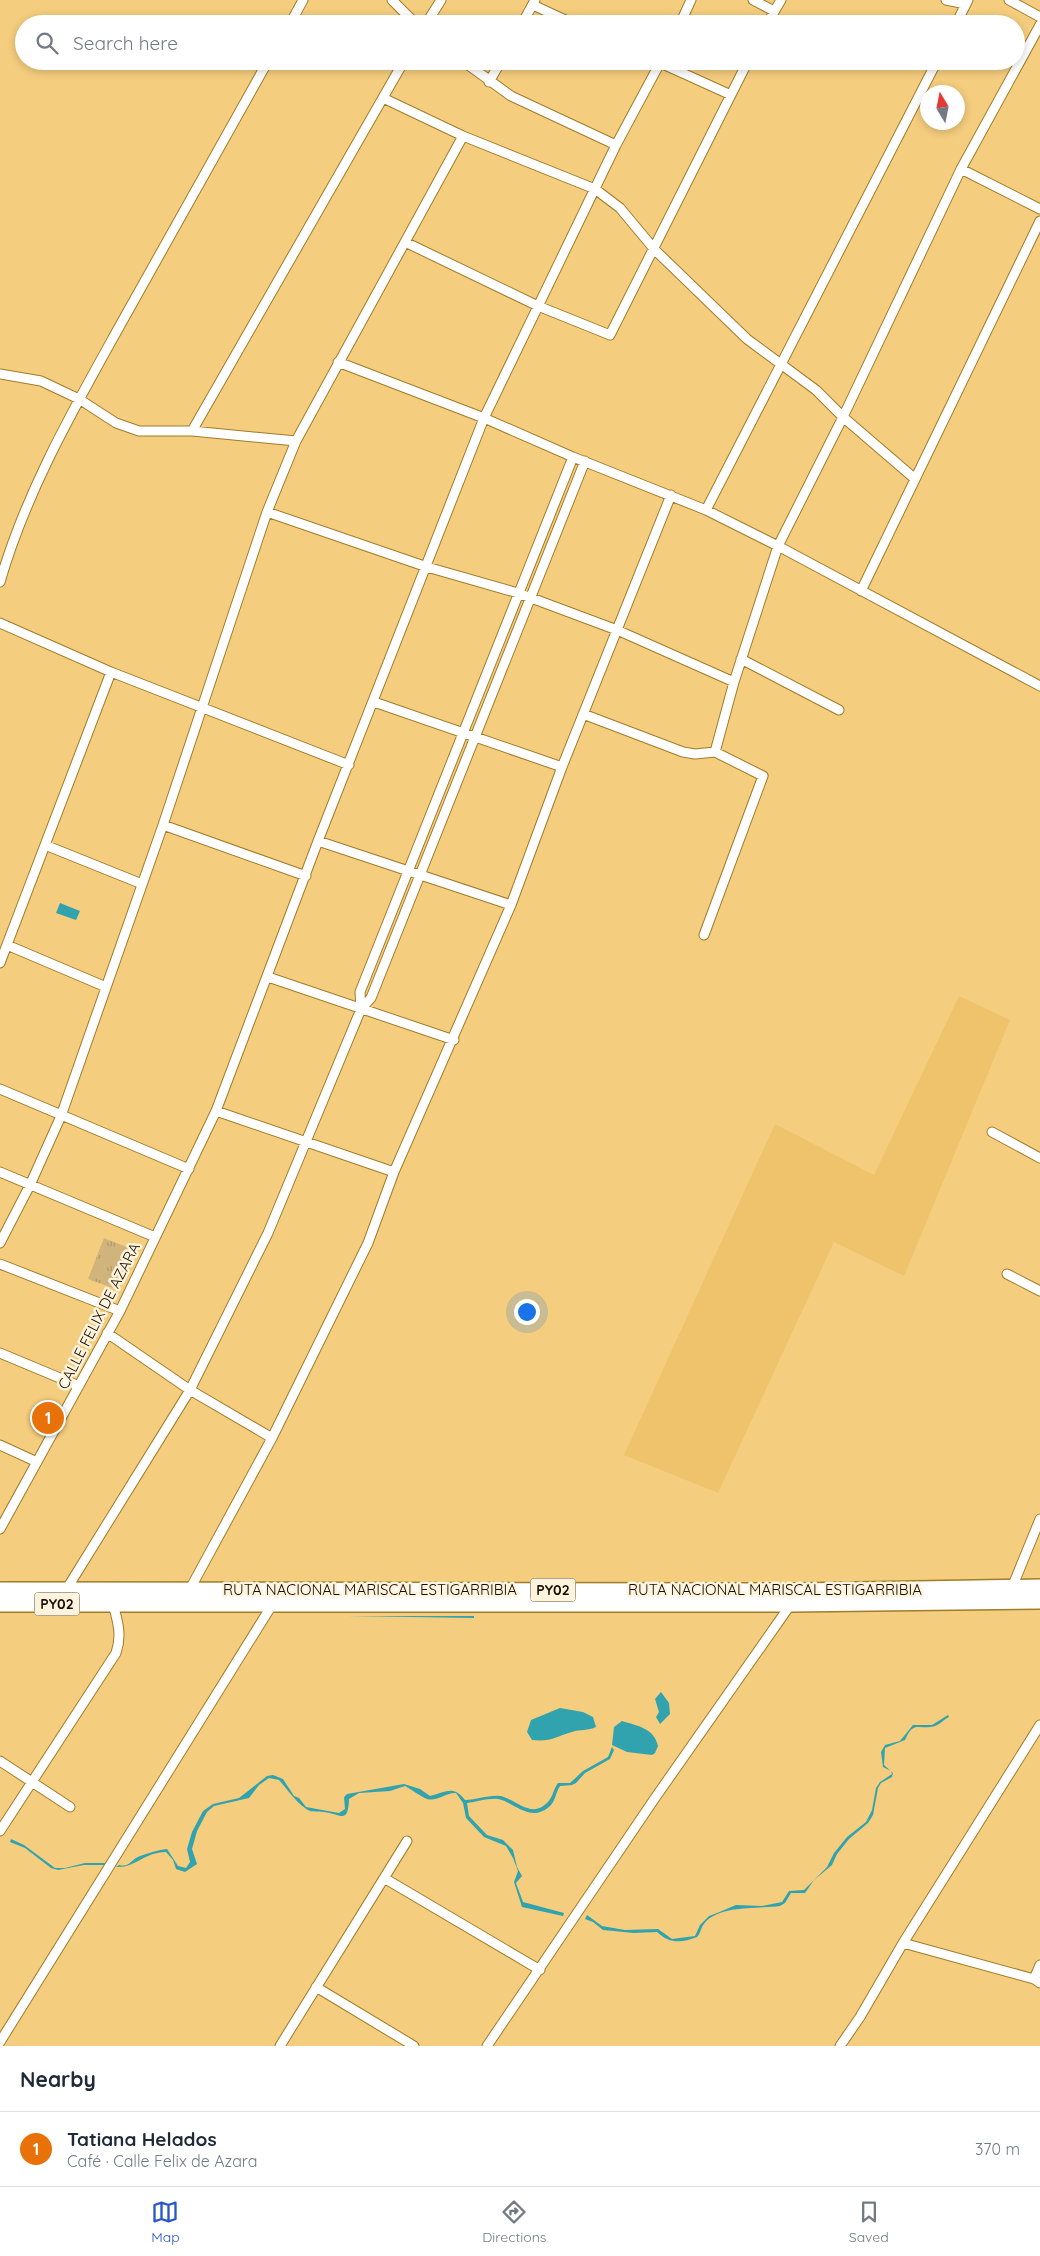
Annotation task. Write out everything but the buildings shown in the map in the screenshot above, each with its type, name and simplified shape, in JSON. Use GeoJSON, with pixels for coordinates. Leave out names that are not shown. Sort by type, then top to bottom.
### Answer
{"type":"FeatureCollection","features":[{"type":"Feature","properties":{"kind":"highway","name":"RUTA NACIONAL MARISCAL ESTIGARRIBIA"},"geometry":{"type":"LineString","coordinates":[[0,1604],[791,1604],[1010,1594],[1040,1587]]}},
{"type":"Feature","properties":{"kind":"highway","name":"RUTA NACIONAL MARISCAL ESTIGARRIBIA"},"geometry":{"type":"LineString","coordinates":[[0,1590],[799,1591],[1010,1594],[1040,1601]]}},
{"type":"Feature","properties":{"kind":"street"},"geometry":{"type":"LineString","coordinates":[[295,15],[303,0]]}},
{"type":"Feature","properties":{"kind":"street"},"geometry":{"type":"LineString","coordinates":[[392,0],[407,15]]}},
{"type":"Feature","properties":{"kind":"street"},"geometry":{"type":"LineString","coordinates":[[432,15],[441,0]]}},
{"type":"Feature","properties":{"kind":"street"},"geometry":{"type":"LineString","coordinates":[[684,15],[691,0]]}},
{"type":"Feature","properties":{"kind":"street"},"geometry":{"type":"LineString","coordinates":[[753,0],[774,11]]}},
{"type":"Feature","properties":{"kind":"street"},"geometry":{"type":"LineString","coordinates":[[772,15],[781,0]]}},
{"type":"Feature","properties":{"kind":"street"},"geometry":{"type":"LineString","coordinates":[[946,0],[967,2],[960,15]]}},
{"type":"Feature","properties":{"kind":"street"},"geometry":{"type":"LineString","coordinates":[[1009,0],[1040,17]]}},
{"type":"Feature","properties":{"kind":"street"},"geometry":{"type":"LineString","coordinates":[[527,15],[534,2],[558,15]]}},
{"type":"Feature","properties":{"kind":"street"},"geometry":{"type":"LineString","coordinates":[[1025,52],[1040,25]]}},
{"type":"Feature","properties":{"kind":"street"},"geometry":{"type":"LineString","coordinates":[[0,582],[11,545],[26,506],[79,399],[263,70]]}},
{"type":"Feature","properties":{"kind":"street"},"geometry":{"type":"LineString","coordinates":[[192,431],[399,70]]}},
{"type":"Feature","properties":{"kind":"street"},"geometry":{"type":"LineString","coordinates":[[474,70],[489,82],[519,100],[616,145]]}},
{"type":"Feature","properties":{"kind":"street"},"geometry":{"type":"LineString","coordinates":[[489,82],[496,70]]}},
{"type":"Feature","properties":{"kind":"street","name":"CALLE FELIX DE AZARA"},"geometry":{"type":"LineString","coordinates":[[0,1529],[120,1311],[216,1111],[318,841],[484,418],[616,145],[655,70]]}},
{"type":"Feature","properties":{"kind":"street"},"geometry":{"type":"LineString","coordinates":[[676,70],[730,96]]}},
{"type":"Feature","properties":{"kind":"street"},"geometry":{"type":"LineString","coordinates":[[405,242],[538,306],[610,335],[655,250],[743,70]]}},
{"type":"Feature","properties":{"kind":"street"},"geometry":{"type":"LineString","coordinates":[[706,510],[932,70]]}},
{"type":"Feature","properties":{"kind":"street"},"geometry":{"type":"LineString","coordinates":[[715,752],[734,682],[778,546],[843,417],[961,169],[1015,70]]}},
{"type":"Feature","properties":{"kind":"street"},"geometry":{"type":"LineString","coordinates":[[383,98],[463,136],[595,189],[620,208],[655,250],[747,339],[816,390],[843,417],[914,478]]}},
{"type":"Feature","properties":{"kind":"street"},"geometry":{"type":"LineString","coordinates":[[0,1243],[30,1185],[61,1116],[163,825],[268,512],[296,440],[463,136]]}},
{"type":"Feature","properties":{"kind":"street"},"geometry":{"type":"LineString","coordinates":[[961,169],[1040,209]]}},
{"type":"Feature","properties":{"kind":"street"},"geometry":{"type":"LineString","coordinates":[[861,590],[1040,221]]}},
{"type":"Feature","properties":{"kind":"street"},"geometry":{"type":"LineString","coordinates":[[338,362],[484,418],[574,457],[706,510],[778,546],[1040,686]]}},
{"type":"Feature","properties":{"kind":"street"},"geometry":{"type":"LineString","coordinates":[[0,374],[40,381],[79,399],[116,423],[140,431],[192,431],[296,440]]}},
{"type":"Feature","properties":{"kind":"street"},"geometry":{"type":"LineString","coordinates":[[361,1008],[360,992],[462,732],[574,457]]}},
{"type":"Feature","properties":{"kind":"street"},"geometry":{"type":"LineString","coordinates":[[66,1590],[190,1390],[268,1233],[361,1008],[371,998],[585,461]]}},
{"type":"Feature","properties":{"kind":"street"},"geometry":{"type":"LineString","coordinates":[[190,1589],[272,1438],[368,1242],[394,1172],[454,1040],[511,905],[562,767],[671,495]]}},
{"type":"Feature","properties":{"kind":"street"},"geometry":{"type":"LineString","coordinates":[[268,512],[427,567],[530,597],[617,630],[734,682]]}},
{"type":"Feature","properties":{"kind":"street"},"geometry":{"type":"LineString","coordinates":[[0,623],[111,672],[349,766]]}},
{"type":"Feature","properties":{"kind":"street"},"geometry":{"type":"LineString","coordinates":[[742,659],[839,710]]}},
{"type":"Feature","properties":{"kind":"street"},"geometry":{"type":"LineString","coordinates":[[0,963],[111,672]]}},
{"type":"Feature","properties":{"kind":"street"},"geometry":{"type":"LineString","coordinates":[[374,702],[562,767]]}},
{"type":"Feature","properties":{"kind":"street"},"geometry":{"type":"LineString","coordinates":[[583,714],[683,752],[695,754],[715,752],[763,776],[704,935]]}},
{"type":"Feature","properties":{"kind":"street"},"geometry":{"type":"LineString","coordinates":[[163,825],[306,876]]}},
{"type":"Feature","properties":{"kind":"street"},"geometry":{"type":"LineString","coordinates":[[318,841],[511,905]]}},
{"type":"Feature","properties":{"kind":"street"},"geometry":{"type":"LineString","coordinates":[[45,845],[142,884]]}},
{"type":"Feature","properties":{"kind":"street"},"geometry":{"type":"LineString","coordinates":[[7,945],[106,987]]}},
{"type":"Feature","properties":{"kind":"street"},"geometry":{"type":"LineString","coordinates":[[268,977],[454,1040]]}},
{"type":"Feature","properties":{"kind":"street"},"geometry":{"type":"LineString","coordinates":[[0,1089],[188,1169]]}},
{"type":"Feature","properties":{"kind":"street"},"geometry":{"type":"LineString","coordinates":[[216,1111],[394,1172]]}},
{"type":"Feature","properties":{"kind":"street"},"geometry":{"type":"LineString","coordinates":[[992,1132],[1040,1158]]}},
{"type":"Feature","properties":{"kind":"street"},"geometry":{"type":"LineString","coordinates":[[0,1172],[155,1237]]}},
{"type":"Feature","properties":{"kind":"street"},"geometry":{"type":"LineString","coordinates":[[0,1264],[120,1311]]}},
{"type":"Feature","properties":{"kind":"street"},"geometry":{"type":"LineString","coordinates":[[1007,1274],[1040,1290]]}},
{"type":"Feature","properties":{"kind":"street"},"geometry":{"type":"LineString","coordinates":[[108,1333],[190,1390],[272,1438]]}},
{"type":"Feature","properties":{"kind":"street"},"geometry":{"type":"LineString","coordinates":[[0,1353],[79,1386]]}},
{"type":"Feature","properties":{"kind":"street"},"geometry":{"type":"LineString","coordinates":[[0,1445],[37,1462]]}},
{"type":"Feature","properties":{"kind":"street"},"geometry":{"type":"LineString","coordinates":[[1010,1594],[1040,1519]]}},
{"type":"Feature","properties":{"kind":"street"},"geometry":{"type":"LineString","coordinates":[[0,1832],[116,1653],[119,1642],[119,1629],[113,1604]]}},
{"type":"Feature","properties":{"kind":"street"},"geometry":{"type":"LineString","coordinates":[[488,2046],[655,1798],[791,1604]]}},
{"type":"Feature","properties":{"kind":"street"},"geometry":{"type":"LineString","coordinates":[[0,2042],[272,1605]]}},
{"type":"Feature","properties":{"kind":"street"},"geometry":{"type":"LineString","coordinates":[[840,2046],[860,2017],[903,1943],[1040,1725]]}},
{"type":"Feature","properties":{"kind":"street"},"geometry":{"type":"LineString","coordinates":[[0,1761],[70,1807]]}},
{"type":"Feature","properties":{"kind":"street"},"geometry":{"type":"LineString","coordinates":[[280,2046],[407,1841]]}},
{"type":"Feature","properties":{"kind":"street"},"geometry":{"type":"LineString","coordinates":[[384,1878],[540,1970]]}},
{"type":"Feature","properties":{"kind":"street"},"geometry":{"type":"LineString","coordinates":[[903,1943],[1037,1981],[1040,1965]]}},
{"type":"Feature","properties":{"kind":"street"},"geometry":{"type":"LineString","coordinates":[[316,1987],[414,2046]]}},
{"type":"Feature","properties":{"kind":"shaded area"},"geometry":{"type":"Polygon","coordinates":[[[959,996],[1010,1020],[904,1276],[834,1242],[718,1493],[624,1455],[775,1124],[874,1175],[959,996]]]}},
{"type":"Feature","properties":{"kind":"green space"},"geometry":{"type":"Polygon","coordinates":[[[104,1238],[129,1248],[113,1288],[88,1279],[104,1238]]]}},
{"type":"Feature","properties":{"kind":"water"},"geometry":{"type":"Polygon","coordinates":[[[60,903],[80,911],[76,920],[56,913],[60,903]]]}},
{"type":"Feature","properties":{"kind":"water"},"geometry":{"type":"Polygon","coordinates":[[[348,1616],[474,1616],[474,1618],[348,1616]]]}},
{"type":"Feature","properties":{"kind":"water"},"geometry":{"type":"Polygon","coordinates":[[[661,1692],[669,1703],[670,1714],[660,1724],[656,1717],[659,1712],[655,1699],[661,1692]]]}},
{"type":"Feature","properties":{"kind":"water"},"geometry":{"type":"Polygon","coordinates":[[[560,1708],[583,1712],[593,1717],[596,1727],[575,1731],[549,1740],[532,1740],[527,1732],[531,1720],[560,1708]]]}},
{"type":"Feature","properties":{"kind":"water"},"geometry":{"type":"Polygon","coordinates":[[[948,1715],[949,1717],[935,1726],[914,1728],[905,1740],[885,1748],[884,1765],[890,1771],[883,1767],[881,1752],[885,1745],[900,1741],[913,1725],[932,1725],[948,1715]]]}},
{"type":"Feature","properties":{"kind":"water"},"geometry":{"type":"Polygon","coordinates":[[[622,1721],[649,1731],[658,1746],[655,1753],[652,1755],[627,1752],[612,1745],[614,1727],[622,1721]]]}},
{"type":"Feature","properties":{"kind":"water"},"geometry":{"type":"Polygon","coordinates":[[[612,1747],[614,1750],[610,1759],[585,1773],[576,1783],[560,1786],[551,1805],[542,1811],[529,1812],[498,1799],[467,1803],[469,1816],[487,1835],[503,1840],[513,1850],[517,1867],[522,1876],[516,1883],[523,1902],[564,1913],[563,1916],[522,1907],[514,1882],[518,1871],[513,1858],[506,1846],[484,1837],[466,1818],[463,1803],[456,1793],[431,1800],[424,1798],[405,1786],[390,1791],[359,1793],[349,1799],[347,1812],[342,1816],[307,1810],[279,1780],[269,1778],[259,1785],[249,1798],[214,1806],[207,1812],[197,1831],[192,1849],[197,1864],[185,1872],[176,1869],[173,1860],[166,1852],[152,1854],[129,1865],[116,1867],[126,1865],[140,1856],[167,1849],[178,1866],[186,1868],[190,1862],[187,1849],[192,1832],[203,1811],[213,1804],[239,1798],[267,1776],[273,1775],[283,1779],[294,1796],[299,1798],[306,1807],[339,1813],[345,1809],[344,1797],[347,1794],[404,1784],[420,1789],[430,1796],[453,1791],[461,1795],[465,1800],[500,1796],[529,1809],[535,1809],[547,1803],[558,1783],[570,1783],[583,1771],[608,1757],[612,1747]]]}},
{"type":"Feature","properties":{"kind":"water"},"geometry":{"type":"Polygon","coordinates":[[[891,1771],[893,1773],[892,1777],[881,1783],[878,1788],[873,1815],[868,1823],[849,1839],[837,1854],[832,1865],[814,1880],[827,1867],[834,1853],[847,1837],[866,1822],[872,1810],[876,1788],[880,1782],[892,1774],[891,1771]]]}},
{"type":"Feature","properties":{"kind":"water"},"geometry":{"type":"Polygon","coordinates":[[[11,1839],[24,1845],[55,1868],[65,1868],[85,1863],[108,1863],[107,1865],[84,1865],[58,1870],[51,1868],[25,1848],[10,1842],[11,1839]]]}},
{"type":"Feature","properties":{"kind":"water"},"geometry":{"type":"Polygon","coordinates":[[[814,1880],[805,1893],[791,1893],[785,1903],[780,1906],[738,1909],[716,1914],[702,1927],[697,1937],[681,1941],[666,1939],[657,1932],[634,1933],[603,1930],[593,1922],[585,1919],[587,1915],[602,1926],[625,1930],[658,1929],[672,1939],[695,1936],[700,1925],[709,1916],[736,1905],[762,1906],[782,1902],[789,1891],[804,1890],[814,1880]]]}},
{"type":"Feature","properties":{"kind":"place","name":"Tatiana Helados"},"geometry":{"type":"Point","coordinates":[48,1418]}}]}
